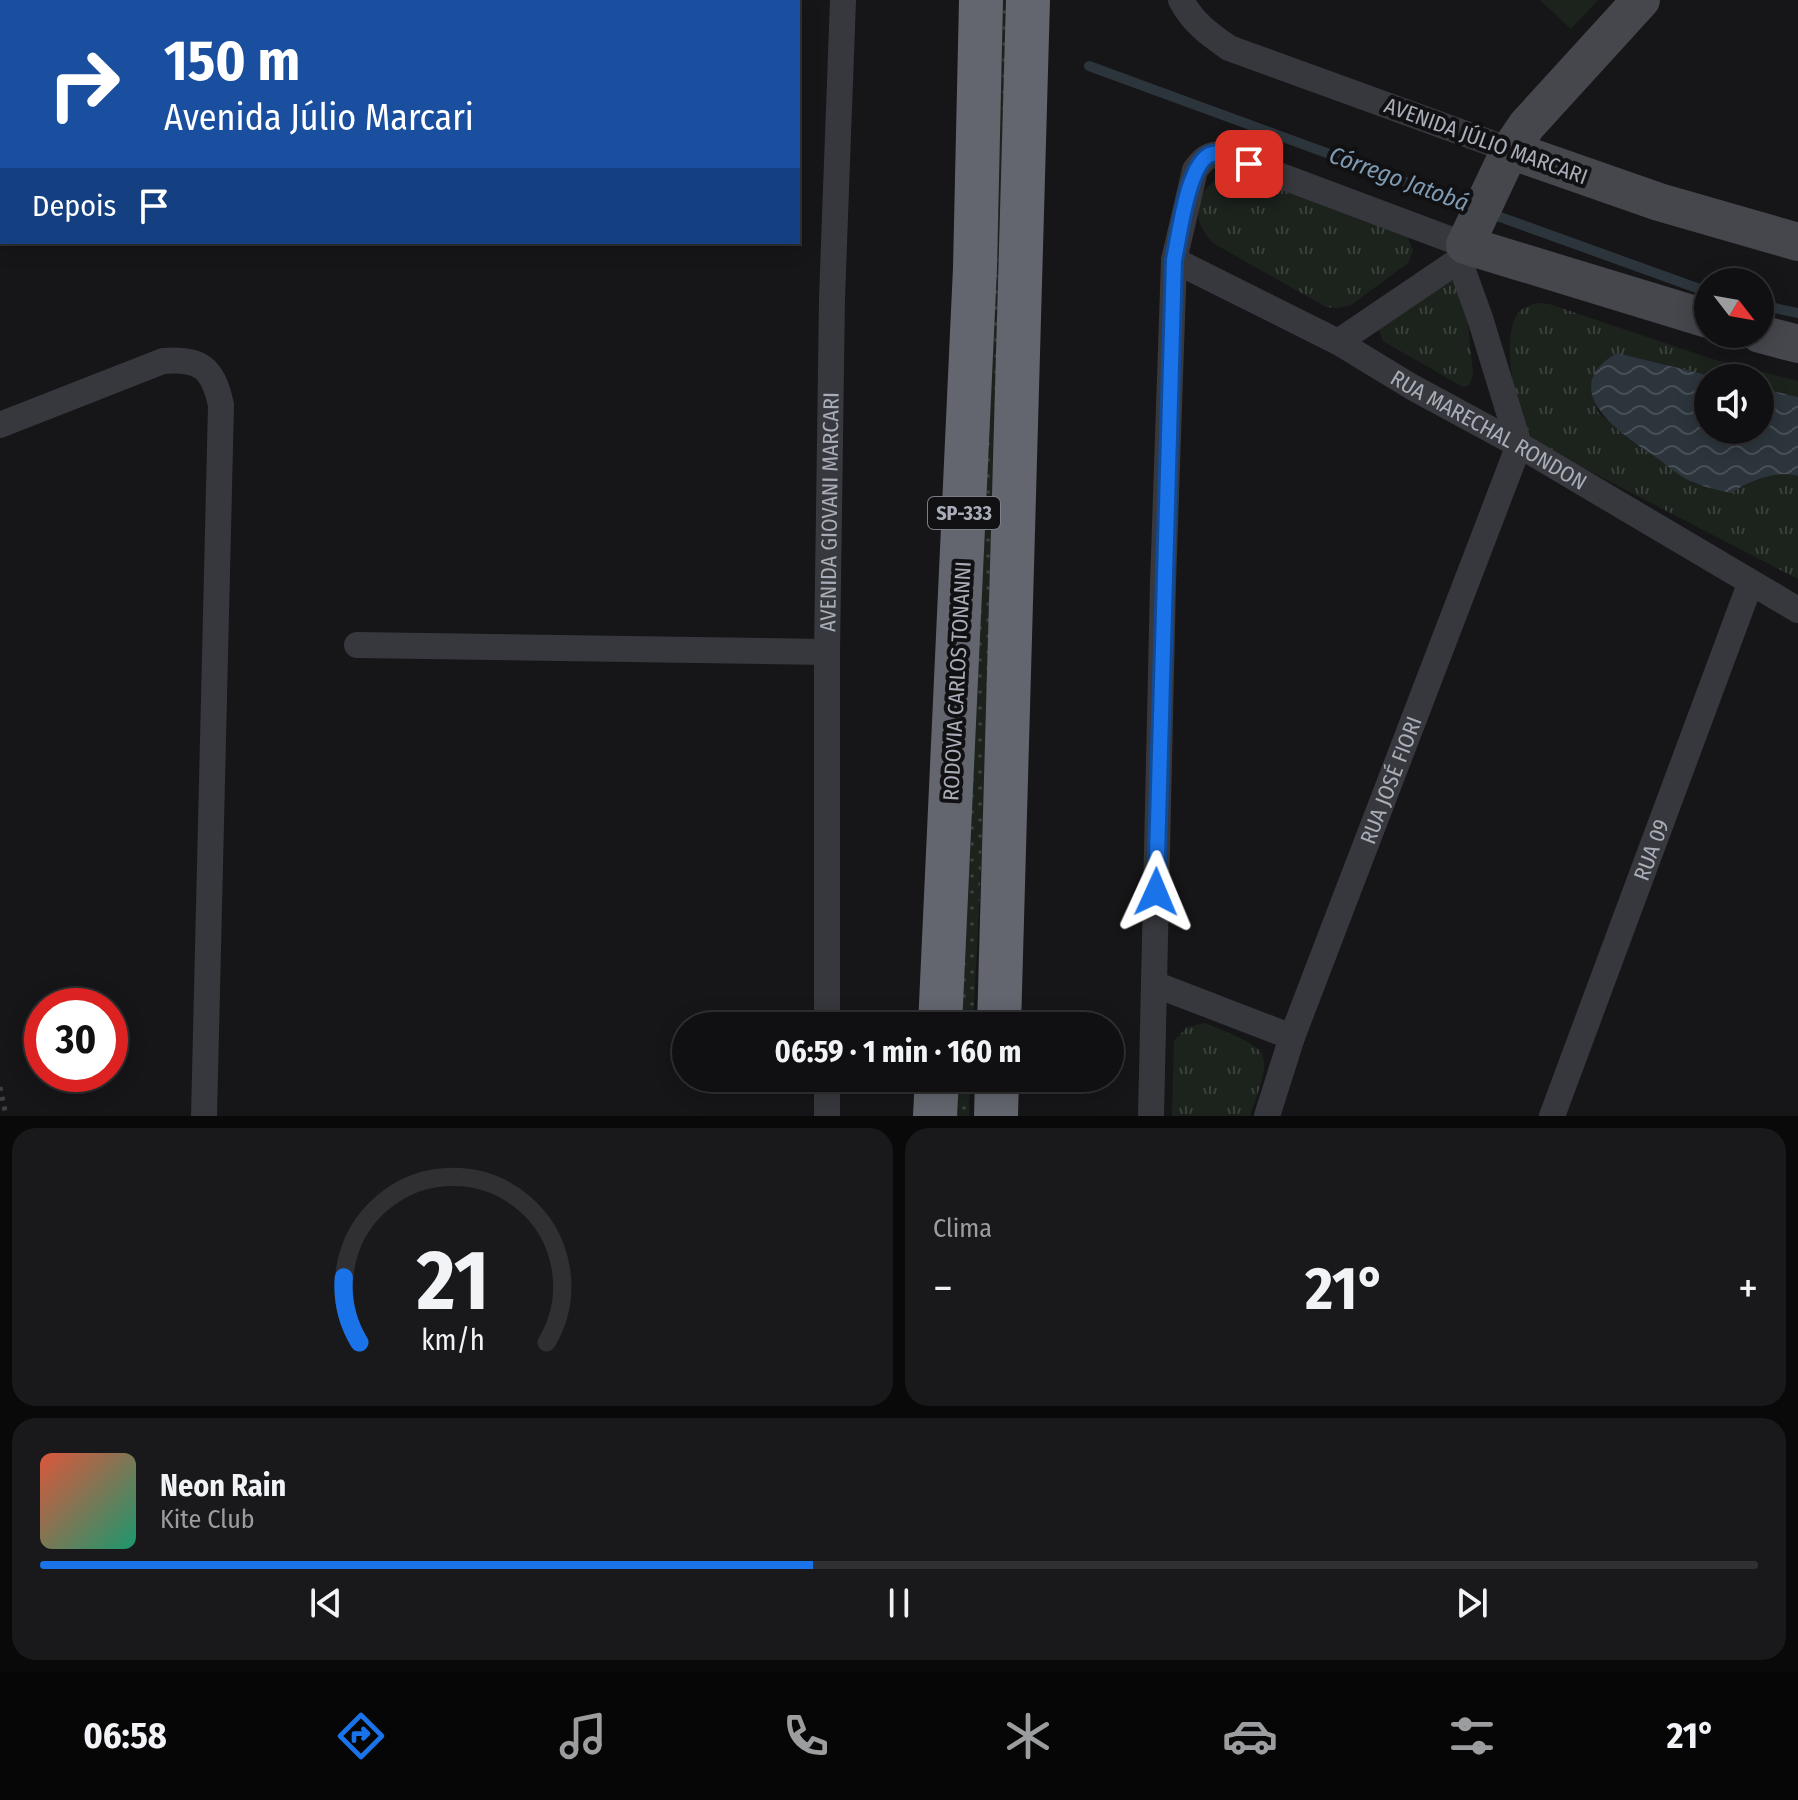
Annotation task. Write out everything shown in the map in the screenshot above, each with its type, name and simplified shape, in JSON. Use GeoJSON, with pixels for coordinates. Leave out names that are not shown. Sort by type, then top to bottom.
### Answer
{"type":"FeatureCollection","features":[{"type":"Feature","properties":{"kind":"highway"},"geometry":{"type":"LineString","coordinates":[[949,850],[952,0]]}},
{"type":"Feature","properties":{"kind":"highway","name":"RODOVIA CARLOS TONANNI"},"geometry":{"type":"LineString","coordinates":[[941,1012],[975,268],[981,0]]}},
{"type":"Feature","properties":{"kind":"highway","name":"SP-333"},"geometry":{"type":"LineString","coordinates":[[999,1012],[1028,0]]}},
{"type":"Feature","properties":{"kind":"highway"},"geometry":{"type":"LineString","coordinates":[[1026,135],[1035,0]]}},
{"type":"Feature","properties":{"kind":"highway"},"geometry":{"type":"LineString","coordinates":[[935,1116],[936,1092]]}},
{"type":"Feature","properties":{"kind":"highway"},"geometry":{"type":"LineString","coordinates":[[996,1116],[997,1092]]}},
{"type":"Feature","properties":{"kind":"main road"},"geometry":{"type":"LineString","coordinates":[[1641,0],[1527,125],[1505,160],[1465,245],[1694,315]]}},
{"type":"Feature","properties":{"kind":"main road","name":"AVENIDA JÚLIO MARCARI"},"geometry":{"type":"LineString","coordinates":[[1505,160],[1798,242]]}},
{"type":"Feature","properties":{"kind":"main road"},"geometry":{"type":"LineString","coordinates":[[1774,338],[1798,344]]}},
{"type":"Feature","properties":{"kind":"street","name":"AVENIDA GIOVANI MARCARI"},"geometry":{"type":"LineString","coordinates":[[827,1012],[827,652],[832,298],[843,0]]}},
{"type":"Feature","properties":{"kind":"street","name":"AVENIDA JÚLIO MARCARI"},"geometry":{"type":"LineString","coordinates":[[1184,7],[1206,33],[1229,48],[1505,160]]}},
{"type":"Feature","properties":{"kind":"street"},"geometry":{"type":"LineString","coordinates":[[1151,1116],[1174,260],[1195,170],[1211,154],[1222,154],[1465,245]]}},
{"type":"Feature","properties":{"kind":"street"},"geometry":{"type":"LineString","coordinates":[[1338,342],[1465,245]]}},
{"type":"Feature","properties":{"kind":"street"},"geometry":{"type":"LineString","coordinates":[[1465,245],[1480,318],[1519,445]]}},
{"type":"Feature","properties":{"kind":"street","name":"RUA MARECHAL RONDON"},"geometry":{"type":"LineString","coordinates":[[1174,260],[1338,342],[1798,610]]}},
{"type":"Feature","properties":{"kind":"street"},"geometry":{"type":"LineString","coordinates":[[0,425],[163,361],[187,359],[206,369],[217,384],[221,405],[204,1116]]}},
{"type":"Feature","properties":{"kind":"street","name":"RUA JOSÉ FIORI"},"geometry":{"type":"LineString","coordinates":[[1267,1116],[1292,1037],[1519,445]]}},
{"type":"Feature","properties":{"kind":"street","name":"RUA 09"},"geometry":{"type":"LineString","coordinates":[[1552,1116],[1750,584]]}},
{"type":"Feature","properties":{"kind":"street"},"geometry":{"type":"LineString","coordinates":[[357,645],[827,652]]}},
{"type":"Feature","properties":{"kind":"street"},"geometry":{"type":"LineString","coordinates":[[1154,984],[1292,1037]]}},
{"type":"Feature","properties":{"kind":"street"},"geometry":{"type":"LineString","coordinates":[[827,1092],[827,1116]]}},
{"type":"Feature","properties":{"kind":"path"},"geometry":{"type":"LineString","coordinates":[[0,1087],[6,1116]]}},
{"type":"Feature","properties":{"kind":"green space"},"geometry":{"type":"Polygon","coordinates":[[[1001,0],[1013,0],[985,787],[974,1012],[958,1012],[1001,0]]]}},
{"type":"Feature","properties":{"kind":"green space"},"geometry":{"type":"Polygon","coordinates":[[[1540,0],[1598,0],[1571,29],[1540,0]]]}},
{"type":"Feature","properties":{"kind":"green space"},"geometry":{"type":"Polygon","coordinates":[[[1231,173],[1244,173],[1406,234],[1413,250],[1408,263],[1351,305],[1326,307],[1213,243],[1205,233],[1198,212],[1199,203],[1209,186],[1231,173]]]}},
{"type":"Feature","properties":{"kind":"green space"},"geometry":{"type":"Polygon","coordinates":[[[1455,274],[1464,283],[1473,375],[1469,385],[1463,387],[1383,341],[1379,329],[1455,274]]]}},
{"type":"Feature","properties":{"kind":"green space"},"geometry":{"type":"Polygon","coordinates":[[[1549,304],[1732,364],[1694,364],[1694,372],[1617,353],[1591,385],[1598,412],[1627,438],[1693,483],[1731,493],[1763,478],[1781,474],[1798,476],[1798,579],[1522,436],[1513,389],[1511,335],[1514,320],[1521,310],[1530,305],[1549,304]]]}},
{"type":"Feature","properties":{"kind":"green space"},"geometry":{"type":"Polygon","coordinates":[[[1774,375],[1798,381],[1798,397],[1774,391],[1774,375]]]}},
{"type":"Feature","properties":{"kind":"green space"},"geometry":{"type":"Polygon","coordinates":[[[1205,1023],[1255,1046],[1262,1054],[1263,1076],[1250,1116],[1172,1116],[1174,1041],[1187,1027],[1205,1023]]]}},
{"type":"Feature","properties":{"kind":"green space"},"geometry":{"type":"Polygon","coordinates":[[[954,1092],[970,1092],[969,1116],[953,1116],[954,1092]]]}},
{"type":"Feature","properties":{"kind":"water"},"geometry":{"type":"Polygon","coordinates":[[[1617,353],[1694,372],[1694,444],[1774,444],[1774,391],[1798,397],[1798,476],[1781,474],[1763,478],[1731,493],[1700,485],[1679,475],[1625,435],[1599,409],[1592,395],[1592,381],[1599,367],[1617,353]]]}},
{"type":"Feature","properties":{"kind":"waterway","name":"Córrego Jatobá"},"geometry":{"type":"LineString","coordinates":[[1089,66],[1474,207]]}},
{"type":"Feature","properties":{"kind":"waterway","name":"Córrego Jatobá"},"geometry":{"type":"LineString","coordinates":[[1489,213],[1694,287]]}},
{"type":"Feature","properties":{"kind":"waterway","name":"Córrego Jatobá"},"geometry":{"type":"LineString","coordinates":[[1774,308],[1798,313]]}},
{"type":"Feature","properties":{"kind":"route"},"geometry":{"type":"LineString","coordinates":[[1156,892],[1174,260],[1195,170],[1201,161],[1211,154],[1222,154],[1249,164]]}}]}
